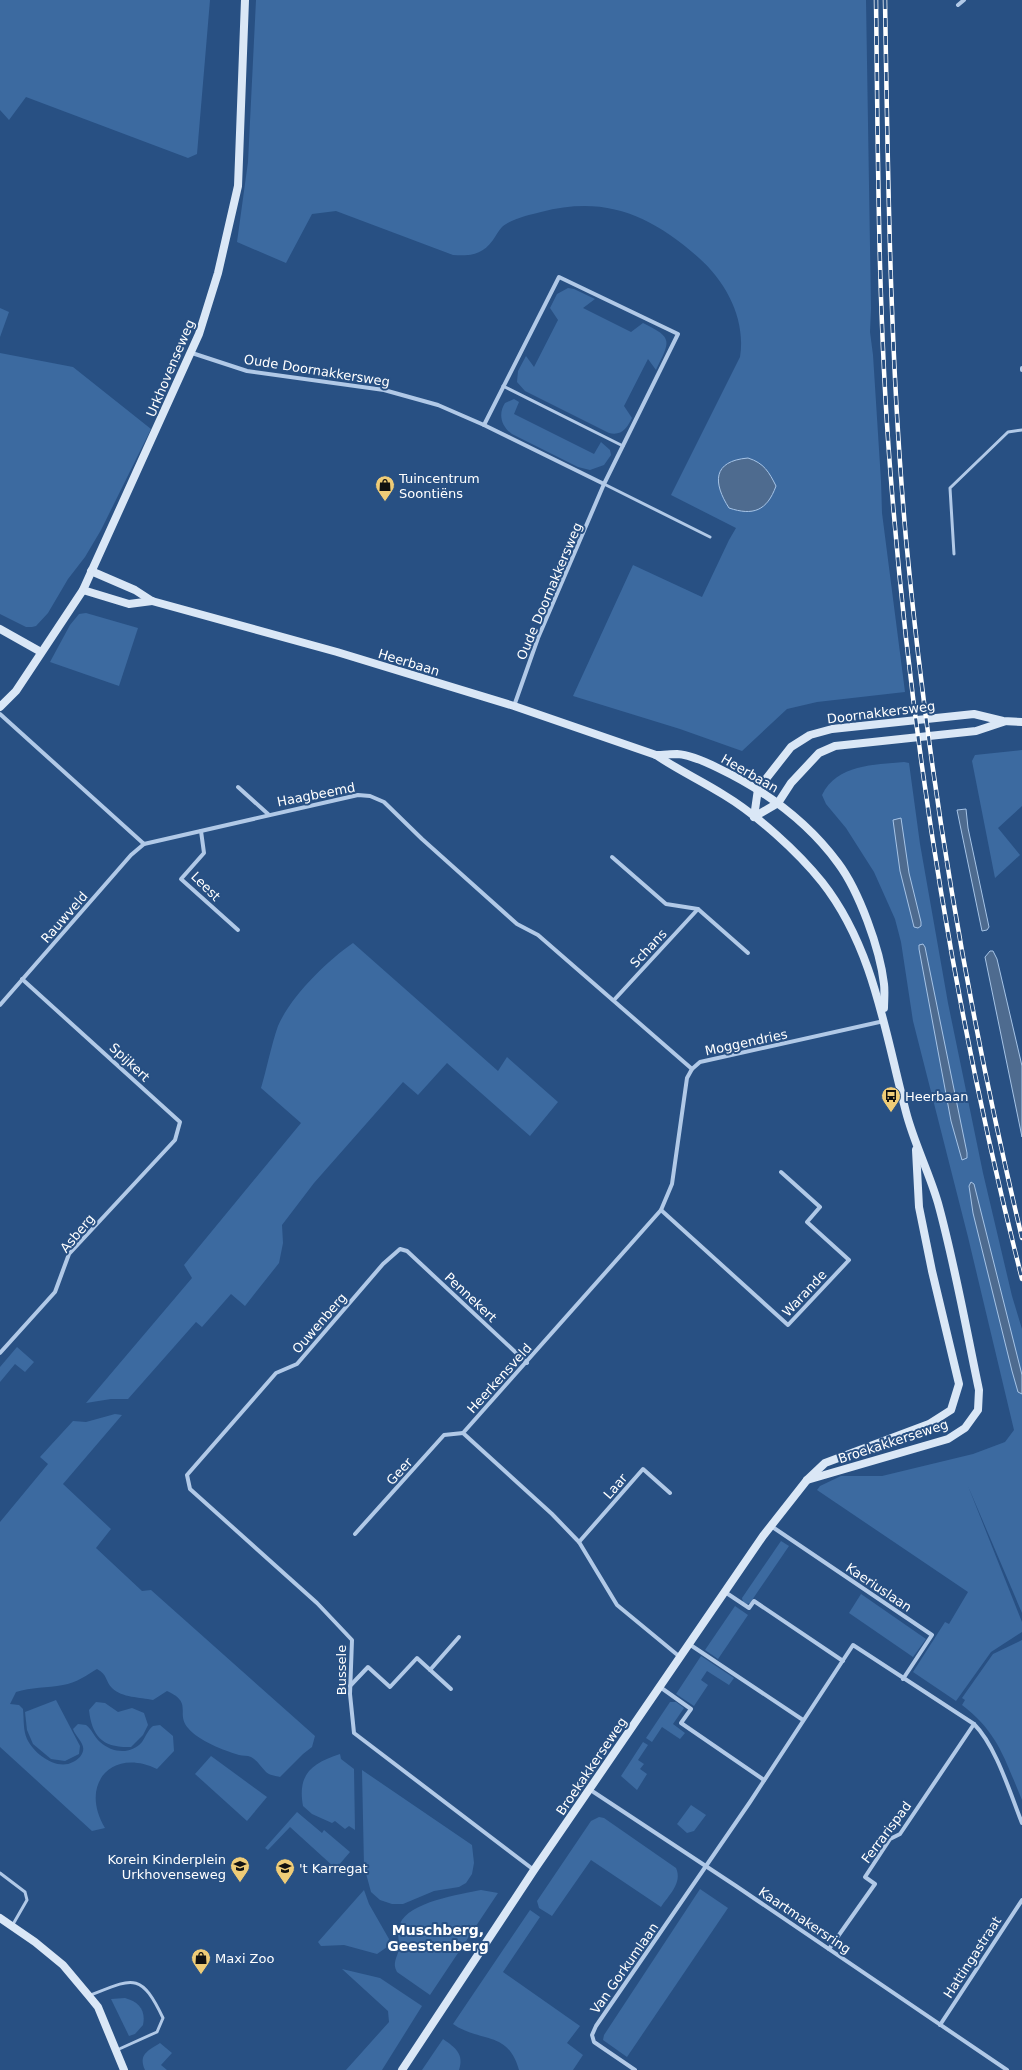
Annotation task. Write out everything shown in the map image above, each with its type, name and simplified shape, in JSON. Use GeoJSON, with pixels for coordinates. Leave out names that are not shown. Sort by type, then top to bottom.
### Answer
{"type":"FeatureCollection","features":[{"type":"Feature","properties":{"kind":"street","name":"Urkhovenseweg"},"geometry":{"type":"LineString","coordinates":[[0,707],[16,692],[82,590],[192,353],[218,273],[238,186],[245,0]]}},
{"type":"Feature","properties":{"kind":"street"},"geometry":{"type":"LineString","coordinates":[[958,5],[964,0]]}},
{"type":"Feature","properties":{"kind":"street","name":"Oude Doornakkersweg"},"geometry":{"type":"LineString","coordinates":[[484,425],[559,277],[678,334],[604,484],[538,638],[514,706]]}},
{"type":"Feature","properties":{"kind":"street","name":"Oude Doornakkersweg"},"geometry":{"type":"LineString","coordinates":[[192,353],[247,371],[384,390],[438,405],[484,425],[604,484]]}},
{"type":"Feature","properties":{"kind":"street","name":"Heerbaan"},"geometry":{"type":"LineString","coordinates":[[91,571],[135,590],[152,601],[337,652],[514,706],[656,755],[674,768],[725,795],[779,837],[821,880],[842,910],[862,952],[884,1018],[906,1113],[938,1202],[952,1259],[979,1390],[978,1410]]}},
{"type":"Feature","properties":{"kind":"street","name":"Heerbaan"},"geometry":{"type":"LineString","coordinates":[[82,590],[129,604],[152,601]]}},
{"type":"Feature","properties":{"kind":"street"},"geometry":{"type":"LineString","coordinates":[[0,629],[41,652]]}},
{"type":"Feature","properties":{"kind":"street"},"geometry":{"type":"LineString","coordinates":[[0,714],[144,844]]}},
{"type":"Feature","properties":{"kind":"street","name":"Doornakkersweg"},"geometry":{"type":"LineString","coordinates":[[758,789],[791,747],[810,735],[832,729],[974,714],[1003,722],[1022,722]]}},
{"type":"Feature","properties":{"kind":"street","name":"Doornakkersweg"},"geometry":{"type":"LineString","coordinates":[[754,817],[778,803],[791,783],[820,753],[835,746],[976,731],[1003,722]]}},
{"type":"Feature","properties":{"kind":"street","name":"Heerbaan"},"geometry":{"type":"LineString","coordinates":[[656,755],[679,754],[706,762],[758,789],[778,803],[817,839],[838,863],[858,897],[876,950],[884,984],[884,1018]]}},
{"type":"Feature","properties":{"kind":"street"},"geometry":{"type":"LineString","coordinates":[[238,787],[268,814]]}},
{"type":"Feature","properties":{"kind":"street"},"geometry":{"type":"LineString","coordinates":[[754,817],[758,789]]}},
{"type":"Feature","properties":{"kind":"street","name":"Haagbeemd"},"geometry":{"type":"LineString","coordinates":[[144,844],[268,814],[358,795],[370,796],[384,802],[422,839],[517,924],[538,935],[614,1000]]}},
{"type":"Feature","properties":{"kind":"street","name":"Leest"},"geometry":{"type":"LineString","coordinates":[[201,831],[204,853],[182,879],[238,930]]}},
{"type":"Feature","properties":{"kind":"street","name":"Rauwveld"},"geometry":{"type":"LineString","coordinates":[[0,1005],[131,855],[144,844]]}},
{"type":"Feature","properties":{"kind":"street"},"geometry":{"type":"LineString","coordinates":[[612,857],[666,904],[698,909],[748,953]]}},
{"type":"Feature","properties":{"kind":"street","name":"Schans"},"geometry":{"type":"LineString","coordinates":[[614,1000],[698,909]]}},
{"type":"Feature","properties":{"kind":"street","name":"Spijkert"},"geometry":{"type":"LineString","coordinates":[[22,979],[180,1122],[175,1140],[149,1168]]}},
{"type":"Feature","properties":{"kind":"street","name":"Moggendries"},"geometry":{"type":"LineString","coordinates":[[614,1000],[692,1069],[700,1062],[884,1018]]}},
{"type":"Feature","properties":{"kind":"street","name":"Heerkensveld"},"geometry":{"type":"LineString","coordinates":[[463,1433],[661,1210],[672,1184],[687,1078],[692,1069]]}},
{"type":"Feature","properties":{"kind":"street","name":"Heerbaan"},"geometry":{"type":"LineString","coordinates":[[916,1141],[919,1207],[932,1271],[959,1384],[951,1410]]}},
{"type":"Feature","properties":{"kind":"street","name":"Asberg"},"geometry":{"type":"LineString","coordinates":[[0,1353],[55,1292],[69,1254],[149,1168]]}},
{"type":"Feature","properties":{"kind":"street","name":"Warande"},"geometry":{"type":"LineString","coordinates":[[661,1210],[788,1325],[849,1260],[807,1222],[820,1207],[781,1172]]}},
{"type":"Feature","properties":{"kind":"street","name":"Pennekert"},"geometry":{"type":"LineString","coordinates":[[400,1249],[407,1251],[526,1363]]}},
{"type":"Feature","properties":{"kind":"street","name":"Ouwenberg"},"geometry":{"type":"LineString","coordinates":[[202,1457],[276,1373],[297,1364],[383,1264],[400,1249]]}},
{"type":"Feature","properties":{"kind":"street","name":"Broekakkerseweg"},"geometry":{"type":"LineString","coordinates":[[402,2070],[534,1870],[771,1526],[806,1480],[825,1463],[929,1424],[951,1410]]}},
{"type":"Feature","properties":{"kind":"street","name":"Broekakkerseweg"},"geometry":{"type":"LineString","coordinates":[[806,1480],[948,1439],[965,1428],[978,1410]]}},
{"type":"Feature","properties":{"kind":"street"},"geometry":{"type":"LineString","coordinates":[[463,1433],[552,1514],[579,1542],[617,1606],[680,1657]]}},
{"type":"Feature","properties":{"kind":"street","name":"Geer"},"geometry":{"type":"LineString","coordinates":[[355,1534],[444,1435],[463,1433]]}},
{"type":"Feature","properties":{"kind":"street","name":"Bussele"},"geometry":{"type":"LineString","coordinates":[[202,1457],[187,1475],[190,1489],[317,1603],[352,1640],[350,1686],[354,1733],[534,1870]]}},
{"type":"Feature","properties":{"kind":"street","name":"Laar"},"geometry":{"type":"LineString","coordinates":[[579,1542],[643,1469],[670,1492]]}},
{"type":"Feature","properties":{"kind":"street","name":"Kaeriuslaan"},"geometry":{"type":"LineString","coordinates":[[771,1526],[932,1635],[903,1679]]}},
{"type":"Feature","properties":{"kind":"street"},"geometry":{"type":"LineString","coordinates":[[725,1592],[749,1608],[754,1601],[843,1661]]}},
{"type":"Feature","properties":{"kind":"street"},"geometry":{"type":"LineString","coordinates":[[430,1670],[459,1637]]}},
{"type":"Feature","properties":{"kind":"street"},"geometry":{"type":"LineString","coordinates":[[689,1644],[803,1720]]}},
{"type":"Feature","properties":{"kind":"street"},"geometry":{"type":"LineString","coordinates":[[706,1866],[854,1645],[903,1679],[974,1724],[981,1731],[990,1747],[1022,1823]]}},
{"type":"Feature","properties":{"kind":"street"},"geometry":{"type":"LineString","coordinates":[[350,1686],[368,1667],[390,1687],[417,1658],[452,1689]]}},
{"type":"Feature","properties":{"kind":"street"},"geometry":{"type":"LineString","coordinates":[[660,1687],[691,1709],[681,1723],[764,1780]]}},
{"type":"Feature","properties":{"kind":"street","name":"Ferrarispad"},"geometry":{"type":"LineString","coordinates":[[829,1949],[875,1884],[865,1877],[890,1839],[900,1834],[974,1724]]}},
{"type":"Feature","properties":{"kind":"street","name":"Kaartmakersring"},"geometry":{"type":"LineString","coordinates":[[590,1789],[1007,2070]]}},
{"type":"Feature","properties":{"kind":"street","name":"Van Gorkumlaan"},"geometry":{"type":"LineString","coordinates":[[635,2070],[594,2042],[592,2035],[596,2026],[706,1866]]}},
{"type":"Feature","properties":{"kind":"street","name":"Hattingastraat"},"geometry":{"type":"LineString","coordinates":[[940,2025],[1022,1900]]}},
{"type":"Feature","properties":{"kind":"street"},"geometry":{"type":"LineString","coordinates":[[0,1918],[35,1942],[63,1965],[98,2007],[124,2070]]}},
{"type":"Feature","properties":{"kind":"lane"},"geometry":{"type":"LineString","coordinates":[[503,386],[623,446]]}},
{"type":"Feature","properties":{"kind":"lane"},"geometry":{"type":"LineString","coordinates":[[954,554],[950,488],[1008,432],[1022,430]]}},
{"type":"Feature","properties":{"kind":"lane"},"geometry":{"type":"LineString","coordinates":[[604,484],[710,537]]}},
{"type":"Feature","properties":{"kind":"lane"},"geometry":{"type":"LineString","coordinates":[[0,1872],[25,1892],[27,1900],[11,1926]]}},
{"type":"Feature","properties":{"kind":"lane"},"geometry":{"type":"LineString","coordinates":[[89,1996],[124,1982],[133,1981],[140,1984],[153,1997],[163,2018],[157,2032],[116,2050]]}},
{"type":"Feature","properties":{"kind":"shaded area"},"geometry":{"type":"Polygon","coordinates":[[[0,0],[210,0],[197,154],[188,158],[26,97],[9,120],[0,110],[0,0]]]}},
{"type":"Feature","properties":{"kind":"shaded area"},"geometry":{"type":"Polygon","coordinates":[[[256,0],[866,0],[871,309],[870,332],[873,355],[882,513],[905,692],[817,702],[787,709],[742,751],[680,729],[573,696],[633,565],[702,597],[736,528],[671,495],[740,357],[740,329],[732,303],[726,291],[709,268],[681,243],[663,230],[645,220],[626,212],[606,208],[586,206],[564,207],[520,218],[502,227],[485,249],[471,255],[453,255],[336,211],[312,214],[286,263],[237,242],[248,162],[256,0]]]}},
{"type":"Feature","properties":{"kind":"shaded area"},"geometry":{"type":"Polygon","coordinates":[[[568,288],[574,289],[595,299],[583,308],[631,332],[643,323],[660,333],[666,341],[664,353],[656,370],[648,359],[624,406],[632,418],[626,428],[621,432],[614,434],[609,433],[525,391],[517,382],[518,371],[526,356],[534,367],[558,320],[550,308],[557,294],[568,288]]]}},
{"type":"Feature","properties":{"kind":"shaded area"},"geometry":{"type":"Polygon","coordinates":[[[0,308],[9,312],[0,337],[0,308]]]}},
{"type":"Feature","properties":{"kind":"shaded area"},"geometry":{"type":"Polygon","coordinates":[[[0,353],[73,367],[151,429],[101,530],[85,557],[68,579],[48,613],[36,626],[32,627],[26,627],[0,614],[0,353]]]}},
{"type":"Feature","properties":{"kind":"shaded area"},"geometry":{"type":"Polygon","coordinates":[[[514,399],[519,402],[514,414],[594,454],[601,442],[610,450],[611,455],[604,465],[590,470],[578,467],[512,434],[503,424],[501,416],[505,403],[514,399]]]}},
{"type":"Feature","properties":{"kind":"shaded area"},"geometry":{"type":"Polygon","coordinates":[[[748,458],[762,465],[771,476],[776,486],[768,501],[764,506],[758,509],[745,511],[729,508],[720,490],[718,482],[719,475],[722,469],[728,464],[736,460],[748,458]]]}},
{"type":"Feature","properties":{"kind":"shaded area"},"geometry":{"type":"Polygon","coordinates":[[[86,613],[138,628],[119,686],[50,662],[70,625],[79,614],[86,613]]]}},
{"type":"Feature","properties":{"kind":"shaded area"},"geometry":{"type":"Polygon","coordinates":[[[1022,750],[1022,806],[998,828],[1020,855],[995,878],[972,761],[975,755],[1022,750]]]}},
{"type":"Feature","properties":{"kind":"shaded area"},"geometry":{"type":"Polygon","coordinates":[[[904,762],[909,763],[920,844],[948,1003],[983,1173],[1012,1296],[1022,1329],[1022,1613],[968,1486],[1022,1622],[1022,1632],[991,1652],[956,1701],[913,1672],[945,1622],[949,1624],[968,1592],[817,1490],[820,1486],[841,1476],[882,1476],[973,1454],[1005,1442],[1014,1430],[968,1237],[913,1021],[901,942],[895,919],[874,872],[846,828],[826,804],[822,795],[837,777],[847,772],[857,768],[904,762]]]}},
{"type":"Feature","properties":{"kind":"shaded area"},"geometry":{"type":"Polygon","coordinates":[[[966,809],[968,828],[989,927],[987,930],[982,931],[957,810],[966,809]]]}},
{"type":"Feature","properties":{"kind":"shaded area"},"geometry":{"type":"Polygon","coordinates":[[[901,818],[909,873],[921,922],[921,926],[918,928],[914,927],[900,871],[893,820],[901,818]]]}},
{"type":"Feature","properties":{"kind":"shaded area"},"geometry":{"type":"Polygon","coordinates":[[[353,943],[498,1071],[507,1057],[558,1102],[530,1136],[447,1063],[418,1095],[403,1082],[314,1183],[282,1225],[283,1243],[279,1263],[245,1306],[231,1294],[202,1327],[196,1322],[128,1399],[111,1399],[86,1403],[192,1278],[184,1265],[301,1123],[261,1088],[273,1041],[278,1026],[284,1015],[301,991],[321,969],[353,943]]]}},
{"type":"Feature","properties":{"kind":"shaded area"},"geometry":{"type":"Polygon","coordinates":[[[923,944],[925,947],[967,1153],[967,1158],[962,1160],[951,1121],[919,949],[919,945],[923,944]]]}},
{"type":"Feature","properties":{"kind":"shaded area"},"geometry":{"type":"Polygon","coordinates":[[[990,951],[993,951],[997,959],[1022,1066],[1022,1137],[985,957],[990,951]]]}},
{"type":"Feature","properties":{"kind":"shaded area"},"geometry":{"type":"Polygon","coordinates":[[[971,1182],[974,1184],[1022,1375],[1022,1394],[1018,1392],[1012,1371],[973,1213],[969,1186],[971,1182]]]}},
{"type":"Feature","properties":{"kind":"shaded area"},"geometry":{"type":"Polygon","coordinates":[[[17,1347],[34,1362],[25,1372],[15,1364],[0,1382],[0,1367],[17,1347]]]}},
{"type":"Feature","properties":{"kind":"shaded area"},"geometry":{"type":"Polygon","coordinates":[[[115,1414],[122,1415],[63,1484],[111,1529],[96,1548],[142,1591],[151,1590],[315,1736],[312,1747],[280,1777],[267,1773],[251,1757],[239,1755],[198,1737],[184,1723],[183,1708],[180,1700],[175,1695],[167,1691],[153,1700],[121,1694],[112,1688],[105,1676],[97,1669],[68,1684],[27,1689],[16,1692],[10,1704],[19,1705],[23,1709],[24,1728],[30,1745],[40,1755],[53,1763],[67,1764],[73,1762],[82,1755],[83,1745],[73,1729],[78,1724],[86,1725],[105,1746],[121,1751],[127,1751],[138,1746],[153,1726],[160,1725],[173,1736],[174,1751],[157,1769],[140,1763],[126,1763],[113,1767],[104,1774],[98,1785],[96,1798],[98,1812],[105,1828],[92,1831],[0,1747],[0,1522],[48,1464],[40,1457],[73,1421],[86,1422],[115,1414]]]}},
{"type":"Feature","properties":{"kind":"shaded area"},"geometry":{"type":"Polygon","coordinates":[[[781,1541],[789,1546],[750,1603],[747,1604],[743,1602],[742,1598],[781,1541]]]}},
{"type":"Feature","properties":{"kind":"shaded area"},"geometry":{"type":"Polygon","coordinates":[[[861,1594],[926,1639],[913,1657],[849,1613],[861,1594]]]}},
{"type":"Feature","properties":{"kind":"shaded area"},"geometry":{"type":"Polygon","coordinates":[[[735,1606],[748,1615],[718,1659],[705,1650],[735,1606]]]}},
{"type":"Feature","properties":{"kind":"shaded area"},"geometry":{"type":"Polygon","coordinates":[[[1022,1640],[1022,1800],[1005,1759],[992,1736],[974,1715],[962,1705],[965,1700],[962,1698],[993,1654],[1022,1640]]]}},
{"type":"Feature","properties":{"kind":"shaded area"},"geometry":{"type":"Polygon","coordinates":[[[701,1656],[734,1678],[729,1685],[707,1671],[701,1680],[708,1685],[694,1706],[676,1694],[701,1656]]]}},
{"type":"Feature","properties":{"kind":"shaded area"},"geometry":{"type":"Polygon","coordinates":[[[56,1700],[80,1746],[79,1754],[65,1761],[51,1759],[33,1744],[27,1730],[25,1712],[56,1700]]]}},
{"type":"Feature","properties":{"kind":"shaded area"},"geometry":{"type":"Polygon","coordinates":[[[96,1702],[105,1703],[118,1712],[132,1708],[144,1713],[148,1725],[143,1735],[131,1747],[121,1747],[106,1743],[96,1734],[91,1719],[89,1710],[96,1702]]]}},
{"type":"Feature","properties":{"kind":"shaded area"},"geometry":{"type":"Polygon","coordinates":[[[670,1702],[676,1702],[684,1708],[673,1724],[685,1733],[680,1739],[662,1727],[652,1742],[646,1738],[670,1702]]]}},
{"type":"Feature","properties":{"kind":"shaded area"},"geometry":{"type":"Polygon","coordinates":[[[643,1742],[648,1745],[638,1760],[644,1764],[640,1769],[647,1774],[637,1790],[621,1776],[643,1742]]]}},
{"type":"Feature","properties":{"kind":"shaded area"},"geometry":{"type":"Polygon","coordinates":[[[340,1754],[341,1759],[354,1769],[355,1830],[349,1826],[345,1829],[335,1821],[332,1823],[312,1814],[303,1806],[302,1785],[309,1771],[322,1761],[340,1754]]]}},
{"type":"Feature","properties":{"kind":"shaded area"},"geometry":{"type":"Polygon","coordinates":[[[211,1756],[267,1797],[247,1821],[195,1774],[211,1756]]]}},
{"type":"Feature","properties":{"kind":"shaded area"},"geometry":{"type":"Polygon","coordinates":[[[362,1770],[472,1845],[474,1863],[472,1874],[466,1883],[459,1887],[434,1891],[403,1904],[392,1904],[380,1900],[371,1892],[364,1866],[362,1770]]]}},
{"type":"Feature","properties":{"kind":"shaded area"},"geometry":{"type":"Polygon","coordinates":[[[691,1805],[706,1815],[694,1831],[687,1833],[677,1824],[691,1805]]]}},
{"type":"Feature","properties":{"kind":"shaded area"},"geometry":{"type":"Polygon","coordinates":[[[297,1812],[322,1833],[324,1830],[350,1852],[338,1866],[336,1865],[334,1867],[290,1827],[268,1850],[265,1848],[297,1812]]]}},
{"type":"Feature","properties":{"kind":"shaded area"},"geometry":{"type":"Polygon","coordinates":[[[599,1817],[604,1818],[676,1868],[678,1879],[674,1889],[661,1907],[591,1860],[552,1916],[539,1908],[537,1901],[591,1821],[599,1817]]]}},
{"type":"Feature","properties":{"kind":"shaded area"},"geometry":{"type":"Polygon","coordinates":[[[700,1889],[728,1908],[627,2057],[603,2040],[604,2035],[700,1889]]]}},
{"type":"Feature","properties":{"kind":"shaded area"},"geometry":{"type":"Polygon","coordinates":[[[364,1890],[369,1904],[389,1939],[387,1947],[377,1954],[344,1945],[321,1946],[318,1942],[364,1890]]]}},
{"type":"Feature","properties":{"kind":"shaded area"},"geometry":{"type":"Polygon","coordinates":[[[481,1890],[498,1893],[430,1995],[397,1972],[395,1963],[399,1949],[398,1931],[405,1916],[413,1910],[436,1900],[481,1890]]]}},
{"type":"Feature","properties":{"kind":"shaded area"},"geometry":{"type":"Polygon","coordinates":[[[530,1910],[540,1917],[503,1972],[580,2026],[567,2043],[583,2055],[573,2070],[519,2070],[514,2057],[508,2049],[500,2043],[463,2030],[453,2024],[530,1910]]]}},
{"type":"Feature","properties":{"kind":"shaded area"},"geometry":{"type":"Polygon","coordinates":[[[342,1969],[380,1978],[422,2006],[382,2070],[346,2070],[389,2022],[388,2011],[342,1969]]]}},
{"type":"Feature","properties":{"kind":"shaded area"},"geometry":{"type":"Polygon","coordinates":[[[125,1998],[138,2004],[142,2011],[144,2020],[143,2025],[135,2034],[129,2036],[111,1999],[125,1998]]]}},
{"type":"Feature","properties":{"kind":"shaded area"},"geometry":{"type":"Polygon","coordinates":[[[443,2039],[452,2045],[458,2052],[460,2056],[459,2070],[422,2070],[443,2039]]]}},
{"type":"Feature","properties":{"kind":"shaded area"},"geometry":{"type":"Polygon","coordinates":[[[160,2043],[172,2053],[161,2065],[167,2070],[145,2070],[143,2060],[145,2054],[160,2043]]]}},
{"type":"Feature","properties":{"kind":"railway"},"geometry":{"type":"LineString","coordinates":[[876,0],[879,234],[883,350],[890,467],[910,672],[938,876],[956,977],[998,1179],[1022,1279]]}},
{"type":"Feature","properties":{"kind":"railway"},"geometry":{"type":"LineString","coordinates":[[885,0],[889,202],[896,405],[906,539],[915,627],[938,803],[967,978],[1002,1152],[1022,1238]]}},
{"type":"Feature","properties":{"kind":"place","name":"Tuincentrum Soontiëns"},"geometry":{"type":"Point","coordinates":[385,502]}},
{"type":"Feature","properties":{"kind":"place","name":"Heerbaan"},"geometry":{"type":"Point","coordinates":[891,1113]}},
{"type":"Feature","properties":{"kind":"place","name":"Korein Kinderplein Urkhovenseweg"},"geometry":{"type":"Point","coordinates":[240,1883]}},
{"type":"Feature","properties":{"kind":"place","name":"'t Karregat"},"geometry":{"type":"Point","coordinates":[285,1885]}},
{"type":"Feature","properties":{"kind":"place","name":"Maxi Zoo"},"geometry":{"type":"Point","coordinates":[201,1975]}},
{"type":"Feature","properties":{"kind":"district","name":"Muschberg, Geestenberg"},"geometry":{"type":"Point","coordinates":[438,1938]}}]}
